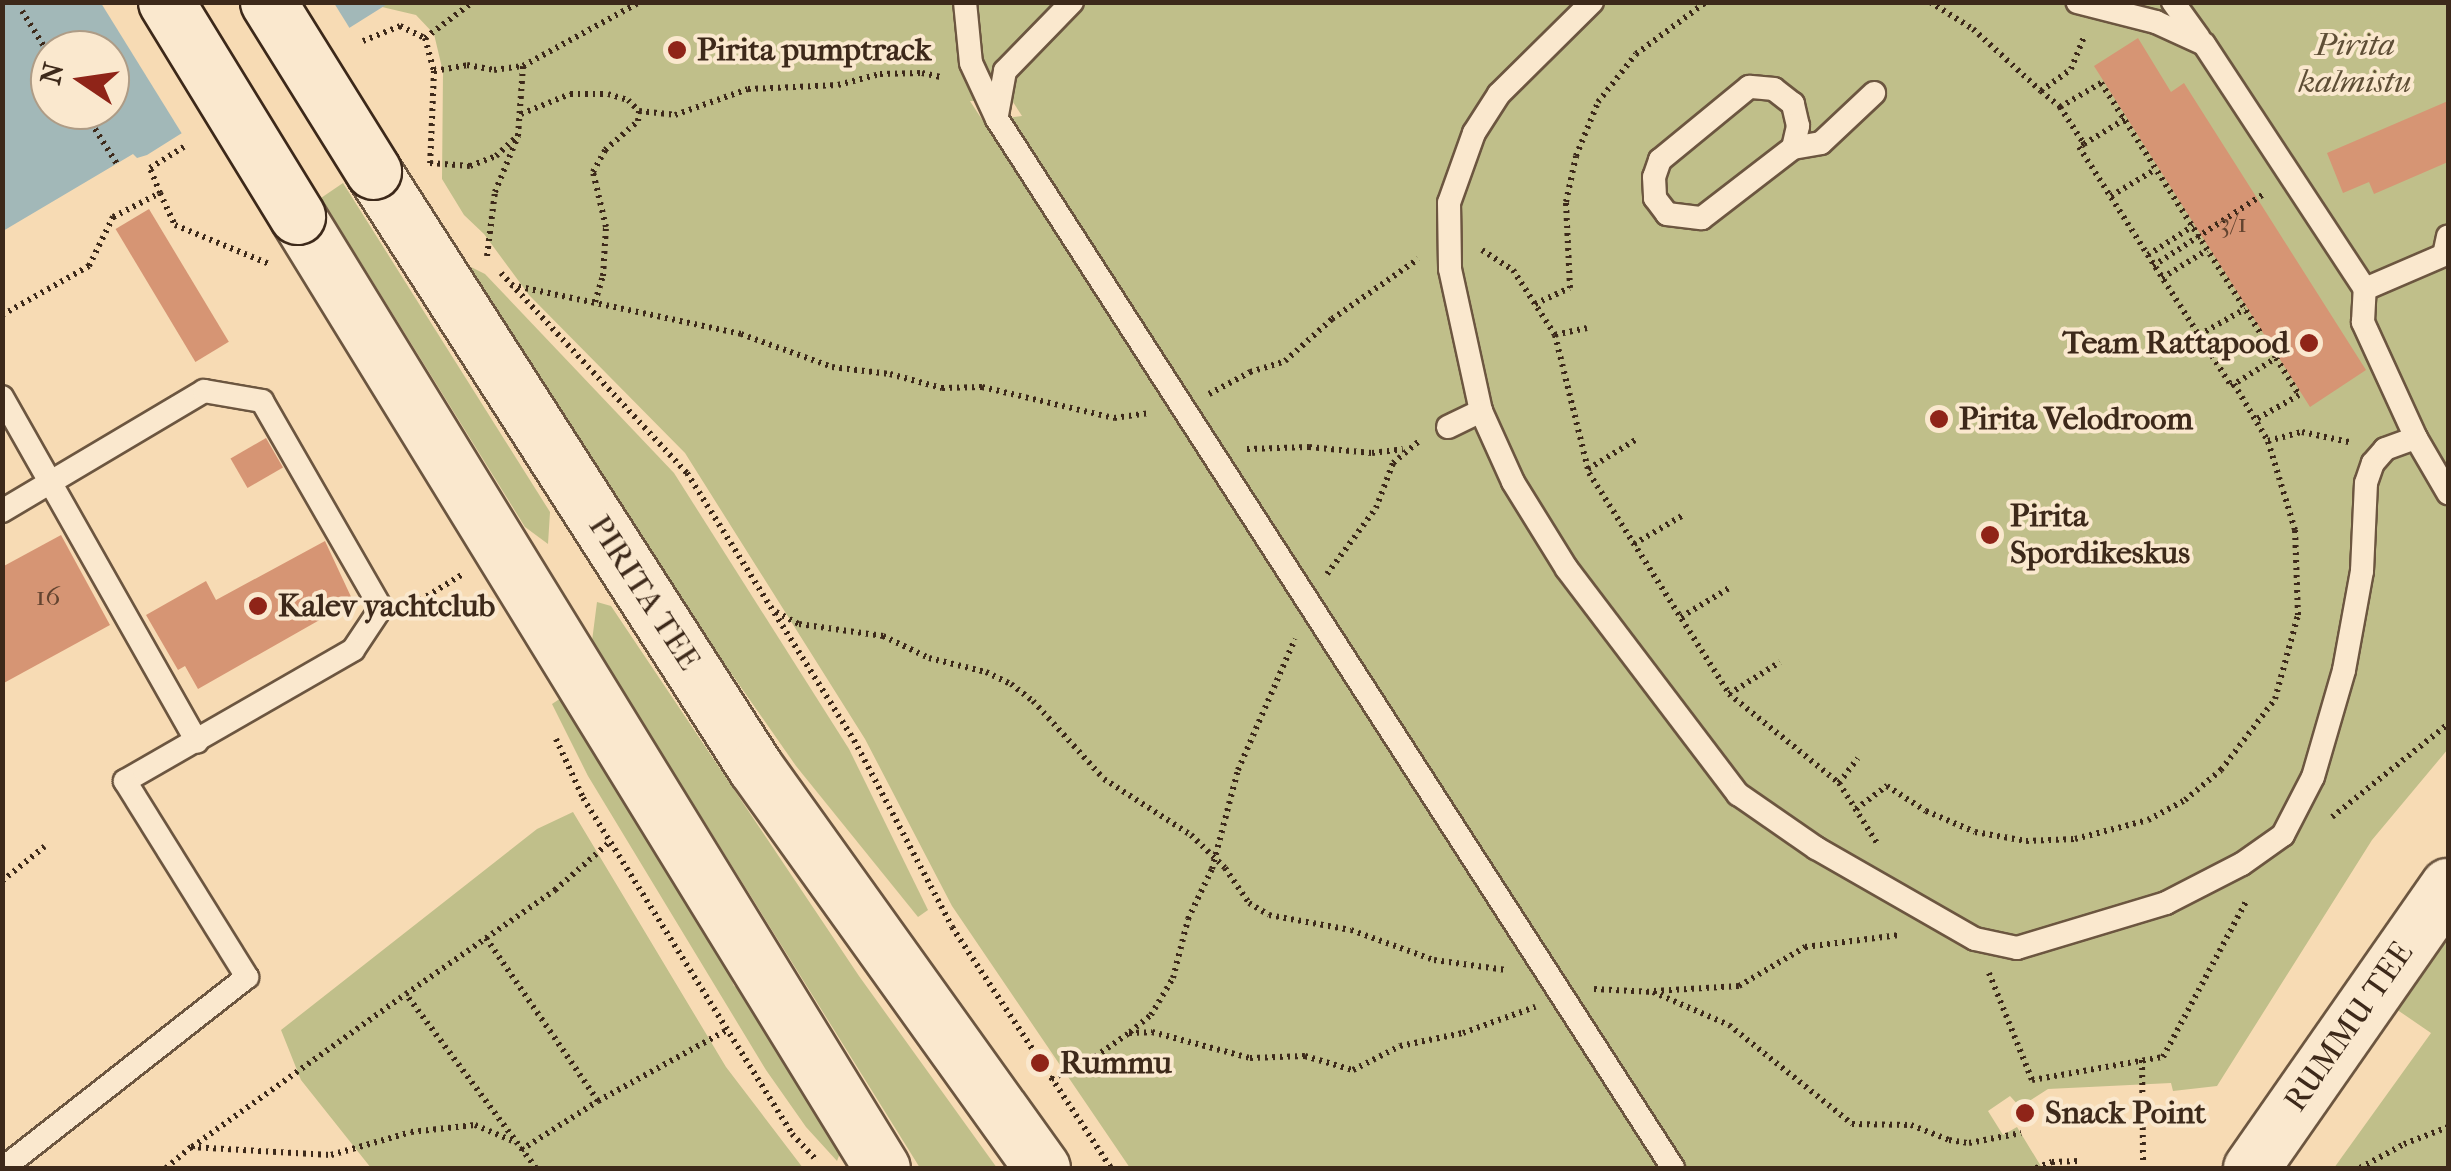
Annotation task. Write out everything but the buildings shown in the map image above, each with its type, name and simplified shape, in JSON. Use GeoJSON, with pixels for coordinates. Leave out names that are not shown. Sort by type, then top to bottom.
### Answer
{"type":"FeatureCollection","features":[{"type":"Feature","properties":{"kind":"main road"},"geometry":{"type":"LineString","coordinates":[[166,2],[882,1168]]}},
{"type":"Feature","properties":{"kind":"main road","name":"PIRITA TEE"},"geometry":{"type":"LineString","coordinates":[[268,2],[755,767],[1042,1168]]}},
{"type":"Feature","properties":{"kind":"main road","name":"RUMMU TEE"},"geometry":{"type":"LineString","coordinates":[[2251,1168],[2448,886]]}},
{"type":"Feature","properties":{"kind":"lane"},"geometry":{"type":"LineString","coordinates":[[964,2],[971,63],[997,119],[1673,1168]]}},
{"type":"Feature","properties":{"kind":"lane"},"geometry":{"type":"LineString","coordinates":[[997,119],[1005,71],[1072,2]]}},
{"type":"Feature","properties":{"kind":"lane"},"geometry":{"type":"LineString","coordinates":[[1592,2],[1500,94],[1474,133],[1458,171],[1446,226],[1461,334],[1481,411],[1514,482],[1566,570],[1738,794],[1816,848],[1965,933],[2017,948],[2040,945],[2166,903],[2242,864],[2282,834],[2313,777],[2344,670],[2362,571],[2366,483],[2373,463],[2385,450],[2416,438]]}},
{"type":"Feature","properties":{"kind":"lane"},"geometry":{"type":"LineString","coordinates":[[2173,2],[2365,289],[2363,322],[2416,438],[2448,493]]}},
{"type":"Feature","properties":{"kind":"lane"},"geometry":{"type":"LineString","coordinates":[[2082,4],[2156,22],[2204,44]]}},
{"type":"Feature","properties":{"kind":"lane"},"geometry":{"type":"LineString","coordinates":[[1793,148],[1798,126],[1792,104],[1774,90],[1749,88],[1660,160],[1654,177],[1655,198],[1667,214],[1702,218],[1793,148],[1820,143],[1874,93]]}},
{"type":"Feature","properties":{"kind":"lane"},"geometry":{"type":"LineString","coordinates":[[2365,289],[2444,255],[2448,236]]}},
{"type":"Feature","properties":{"kind":"lane"},"geometry":{"type":"LineString","coordinates":[[2,511],[204,390],[262,401],[382,608],[353,650],[125,782],[246,978],[4,1168]]}},
{"type":"Feature","properties":{"kind":"lane"},"geometry":{"type":"LineString","coordinates":[[2,397],[196,742]]}},
{"type":"Feature","properties":{"kind":"lane"},"geometry":{"type":"LineString","coordinates":[[1448,428],[1481,411]]}},
{"type":"Feature","properties":{"kind":"path"},"geometry":{"type":"LineString","coordinates":[[425,38],[473,2]]}},
{"type":"Feature","properties":{"kind":"path"},"geometry":{"type":"LineString","coordinates":[[434,71],[467,65],[494,70],[523,66],[640,2]]}},
{"type":"Feature","properties":{"kind":"path"},"geometry":{"type":"LineString","coordinates":[[1534,304],[1570,288],[1566,202],[1576,156],[1598,102],[1636,54],[1706,2]]}},
{"type":"Feature","properties":{"kind":"path"},"geometry":{"type":"LineString","coordinates":[[1930,2],[1973,29],[2060,107],[2084,144]]}},
{"type":"Feature","properties":{"kind":"path"},"geometry":{"type":"LineString","coordinates":[[2041,90],[2071,70],[2082,47],[2082,4]]}},
{"type":"Feature","properties":{"kind":"path"},"geometry":{"type":"LineString","coordinates":[[22,11],[34,30]]}},
{"type":"Feature","properties":{"kind":"path"},"geometry":{"type":"LineString","coordinates":[[363,40],[400,26],[425,38],[434,71],[431,152]]}},
{"type":"Feature","properties":{"kind":"path"},"geometry":{"type":"LineString","coordinates":[[487,256],[495,192],[518,136],[523,66]]}},
{"type":"Feature","properties":{"kind":"path"},"geometry":{"type":"LineString","coordinates":[[521,114],[550,99],[592,92],[628,100],[639,111],[675,115],[748,89],[838,85],[880,74],[922,73],[982,86]]}},
{"type":"Feature","properties":{"kind":"path"},"geometry":{"type":"LineString","coordinates":[[2060,107],[2102,83],[2276,358],[2299,395],[2255,420]]}},
{"type":"Feature","properties":{"kind":"path"},"geometry":{"type":"LineString","coordinates":[[595,302],[603,276],[606,227],[593,172],[605,150],[618,143],[638,121],[639,111]]}},
{"type":"Feature","properties":{"kind":"path"},"geometry":{"type":"LineString","coordinates":[[2125,119],[2080,147],[2153,266],[2232,386],[2276,358]]}},
{"type":"Feature","properties":{"kind":"path"},"geometry":{"type":"LineString","coordinates":[[96,130],[117,164]]}},
{"type":"Feature","properties":{"kind":"path"},"geometry":{"type":"LineString","coordinates":[[430,163],[470,166],[496,156],[518,136]]}},
{"type":"Feature","properties":{"kind":"path"},"geometry":{"type":"LineString","coordinates":[[184,148],[150,168],[175,225],[247,256]]}},
{"type":"Feature","properties":{"kind":"path"},"geometry":{"type":"LineString","coordinates":[[2111,196],[2156,169]]}},
{"type":"Feature","properties":{"kind":"path"},"geometry":{"type":"LineString","coordinates":[[2153,266],[2292,176]]}},
{"type":"Feature","properties":{"kind":"path"},"geometry":{"type":"LineString","coordinates":[[2,315],[89,266],[113,217],[160,193]]}},
{"type":"Feature","properties":{"kind":"path"},"geometry":{"type":"LineString","coordinates":[[1139,417],[1180,400],[1217,392],[1250,372],[1285,361],[1332,319],[1409,268],[1446,226]]}},
{"type":"Feature","properties":{"kind":"path"},"geometry":{"type":"LineString","coordinates":[[2148,254],[2193,226]]}},
{"type":"Feature","properties":{"kind":"path"},"geometry":{"type":"LineString","coordinates":[[475,244],[672,453],[854,740],[952,927],[1111,1168]]}},
{"type":"Feature","properties":{"kind":"path"},"geometry":{"type":"LineString","coordinates":[[2162,278],[2208,250]]}},
{"type":"Feature","properties":{"kind":"path"},"geometry":{"type":"LineString","coordinates":[[1514,270],[1555,335],[1588,469],[1729,694],[1839,784],[1879,846]]}},
{"type":"Feature","properties":{"kind":"path"},"geometry":{"type":"LineString","coordinates":[[510,284],[741,334],[832,366],[890,374],[942,388],[982,387],[1114,418],[1139,417],[1261,451],[1288,447],[1372,453],[1404,449],[1384,480],[1376,508],[1331,567],[1299,628],[1238,770],[1215,858],[1188,919],[1164,998],[1129,1033],[1089,1061],[1051,1079]]}},
{"type":"Feature","properties":{"kind":"path"},"geometry":{"type":"LineString","coordinates":[[2199,335],[2245,309]]}},
{"type":"Feature","properties":{"kind":"path"},"geometry":{"type":"LineString","coordinates":[[1555,335],[1587,328]]}},
{"type":"Feature","properties":{"kind":"path"},"geometry":{"type":"LineString","coordinates":[[1856,809],[1886,786],[1926,811],[1974,832],[2026,841],[2075,839],[2148,820],[2185,800],[2221,770],[2275,698],[2298,615],[2295,530],[2268,441],[2234,384]]}},
{"type":"Feature","properties":{"kind":"path"},"geometry":{"type":"LineString","coordinates":[[2268,441],[2302,432],[2385,450]]}},
{"type":"Feature","properties":{"kind":"path"},"geometry":{"type":"LineString","coordinates":[[1588,469],[1638,439]]}},
{"type":"Feature","properties":{"kind":"path"},"geometry":{"type":"LineString","coordinates":[[1634,544],[1685,514]]}},
{"type":"Feature","properties":{"kind":"path"},"geometry":{"type":"LineString","coordinates":[[382,608],[396,615],[468,571]]}},
{"type":"Feature","properties":{"kind":"path"},"geometry":{"type":"LineString","coordinates":[[1681,617],[1731,587]]}},
{"type":"Feature","properties":{"kind":"path"},"geometry":{"type":"LineString","coordinates":[[773,610],[799,624],[883,636],[929,658],[986,672],[1011,684],[1060,728],[1104,779],[1174,821],[1215,858],[1249,902],[1268,914],[1351,930],[1434,960],[1558,989],[1653,992],[1739,986],[1805,947],[1965,933],[2032,1080],[2163,1058],[2282,834],[2326,822],[2448,724]]}},
{"type":"Feature","properties":{"kind":"path"},"geometry":{"type":"LineString","coordinates":[[1729,694],[1780,662]]}},
{"type":"Feature","properties":{"kind":"path"},"geometry":{"type":"LineString","coordinates":[[1839,784],[1858,758]]}},
{"type":"Feature","properties":{"kind":"path"},"geometry":{"type":"LineString","coordinates":[[166,1168],[555,890],[610,841]]}},
{"type":"Feature","properties":{"kind":"path"},"geometry":{"type":"LineString","coordinates":[[2,880],[45,846]]}},
{"type":"Feature","properties":{"kind":"path"},"geometry":{"type":"LineString","coordinates":[[486,938],[598,1101]]}},
{"type":"Feature","properties":{"kind":"path"},"geometry":{"type":"LineString","coordinates":[[1129,1033],[1152,1032],[1193,1040],[1250,1058],[1305,1056],[1353,1070],[1400,1046],[1503,1020],[1558,989]]}},
{"type":"Feature","properties":{"kind":"path"},"geometry":{"type":"LineString","coordinates":[[1653,992],[1750,1037],[1852,1124],[1911,1125],[1970,1143],[2020,1133]]}},
{"type":"Feature","properties":{"kind":"path"},"geometry":{"type":"LineString","coordinates":[[406,994],[536,1168]]}},
{"type":"Feature","properties":{"kind":"path"},"geometry":{"type":"LineString","coordinates":[[522,1150],[598,1101],[729,1028]]}},
{"type":"Feature","properties":{"kind":"path"},"geometry":{"type":"LineString","coordinates":[[2142,1060],[2143,1160]]}},
{"type":"Feature","properties":{"kind":"path"},"geometry":{"type":"LineString","coordinates":[[191,1147],[332,1155],[411,1132],[474,1125],[514,1141]]}},
{"type":"Feature","properties":{"kind":"path"},"geometry":{"type":"LineString","coordinates":[[2360,1168],[2404,1144],[2448,1127]]}},
{"type":"Feature","properties":{"kind":"path"},"geometry":{"type":"LineString","coordinates":[[2036,1168],[2079,1160]]}},
{"type":"Feature","properties":{"kind":"green space","name":"Pirita kalmistu"},"geometry":{"type":"Polygon","coordinates":[[[389,2],[2448,3],[2448,749],[2372,840],[2217,1086],[2173,1091],[2171,1083],[2048,1089],[2020,1107],[2010,1096],[1988,1111],[2003,1135],[2017,1127],[2042,1168],[1130,1168],[952,906],[865,739],[685,453],[529,295],[484,234],[464,215],[442,179],[443,72],[434,34],[416,15],[382,7],[389,2]],[[970,101],[983,121],[1022,116],[1013,102],[970,101]]]}},
{"type":"Feature","properties":{"kind":"green space"},"geometry":{"type":"Polygon","coordinates":[[[343,183],[550,512],[548,544],[525,527],[321,198],[343,183]]]}},
{"type":"Feature","properties":{"kind":"green space"},"geometry":{"type":"Polygon","coordinates":[[[465,264],[485,274],[674,473],[849,749],[928,910],[918,917],[796,766],[724,663],[465,264]]]}},
{"type":"Feature","properties":{"kind":"green space"},"geometry":{"type":"Polygon","coordinates":[[[597,602],[611,606],[859,976],[997,1168],[920,1168],[592,641],[597,602]]]}},
{"type":"Feature","properties":{"kind":"green space"},"geometry":{"type":"Polygon","coordinates":[[[561,698],[723,959],[734,986],[742,989],[842,1148],[837,1161],[806,1127],[766,1070],[588,776],[552,704],[561,698]]]}},
{"type":"Feature","properties":{"kind":"green space"},"geometry":{"type":"Polygon","coordinates":[[[573,812],[726,1067],[803,1168],[371,1168],[301,1080],[281,1030],[537,829],[573,812]]]}},
{"type":"Feature","properties":{"kind":"green space"},"geometry":{"type":"Polygon","coordinates":[[[2448,938],[2448,1168],[2334,1168],[2431,1033],[2396,1009],[2448,938]]]}},
{"type":"Feature","properties":{"kind":"shaded area"},"geometry":{"type":"Polygon","coordinates":[[[3,3],[389,3],[147,155],[137,158],[133,154],[3,231],[3,3]]]}},
{"type":"Feature","properties":{"kind":"pier"},"geometry":{"type":"Polygon","coordinates":[[[101,3],[334,3],[352,32],[184,137],[130,50],[130,30],[118,30],[101,3]]]}},
{"type":"Feature","properties":{"kind":"place","name":"Pirita pumptrack"},"geometry":{"type":"Point","coordinates":[677,50]}},
{"type":"Feature","properties":{"kind":"place","name":"Team Rattapood"},"geometry":{"type":"Point","coordinates":[2309,343]}},
{"type":"Feature","properties":{"kind":"place","name":"Pirita Velodroom"},"geometry":{"type":"Point","coordinates":[1939,419]}},
{"type":"Feature","properties":{"kind":"place","name":"Pirita Spordikeskus"},"geometry":{"type":"Point","coordinates":[1990,535]}},
{"type":"Feature","properties":{"kind":"place","name":"Kalev yachtclub"},"geometry":{"type":"Point","coordinates":[258,606]}},
{"type":"Feature","properties":{"kind":"place","name":"Rummu"},"geometry":{"type":"Point","coordinates":[1040,1063]}},
{"type":"Feature","properties":{"kind":"place","name":"Snack Point"},"geometry":{"type":"Point","coordinates":[2025,1113]}}]}
